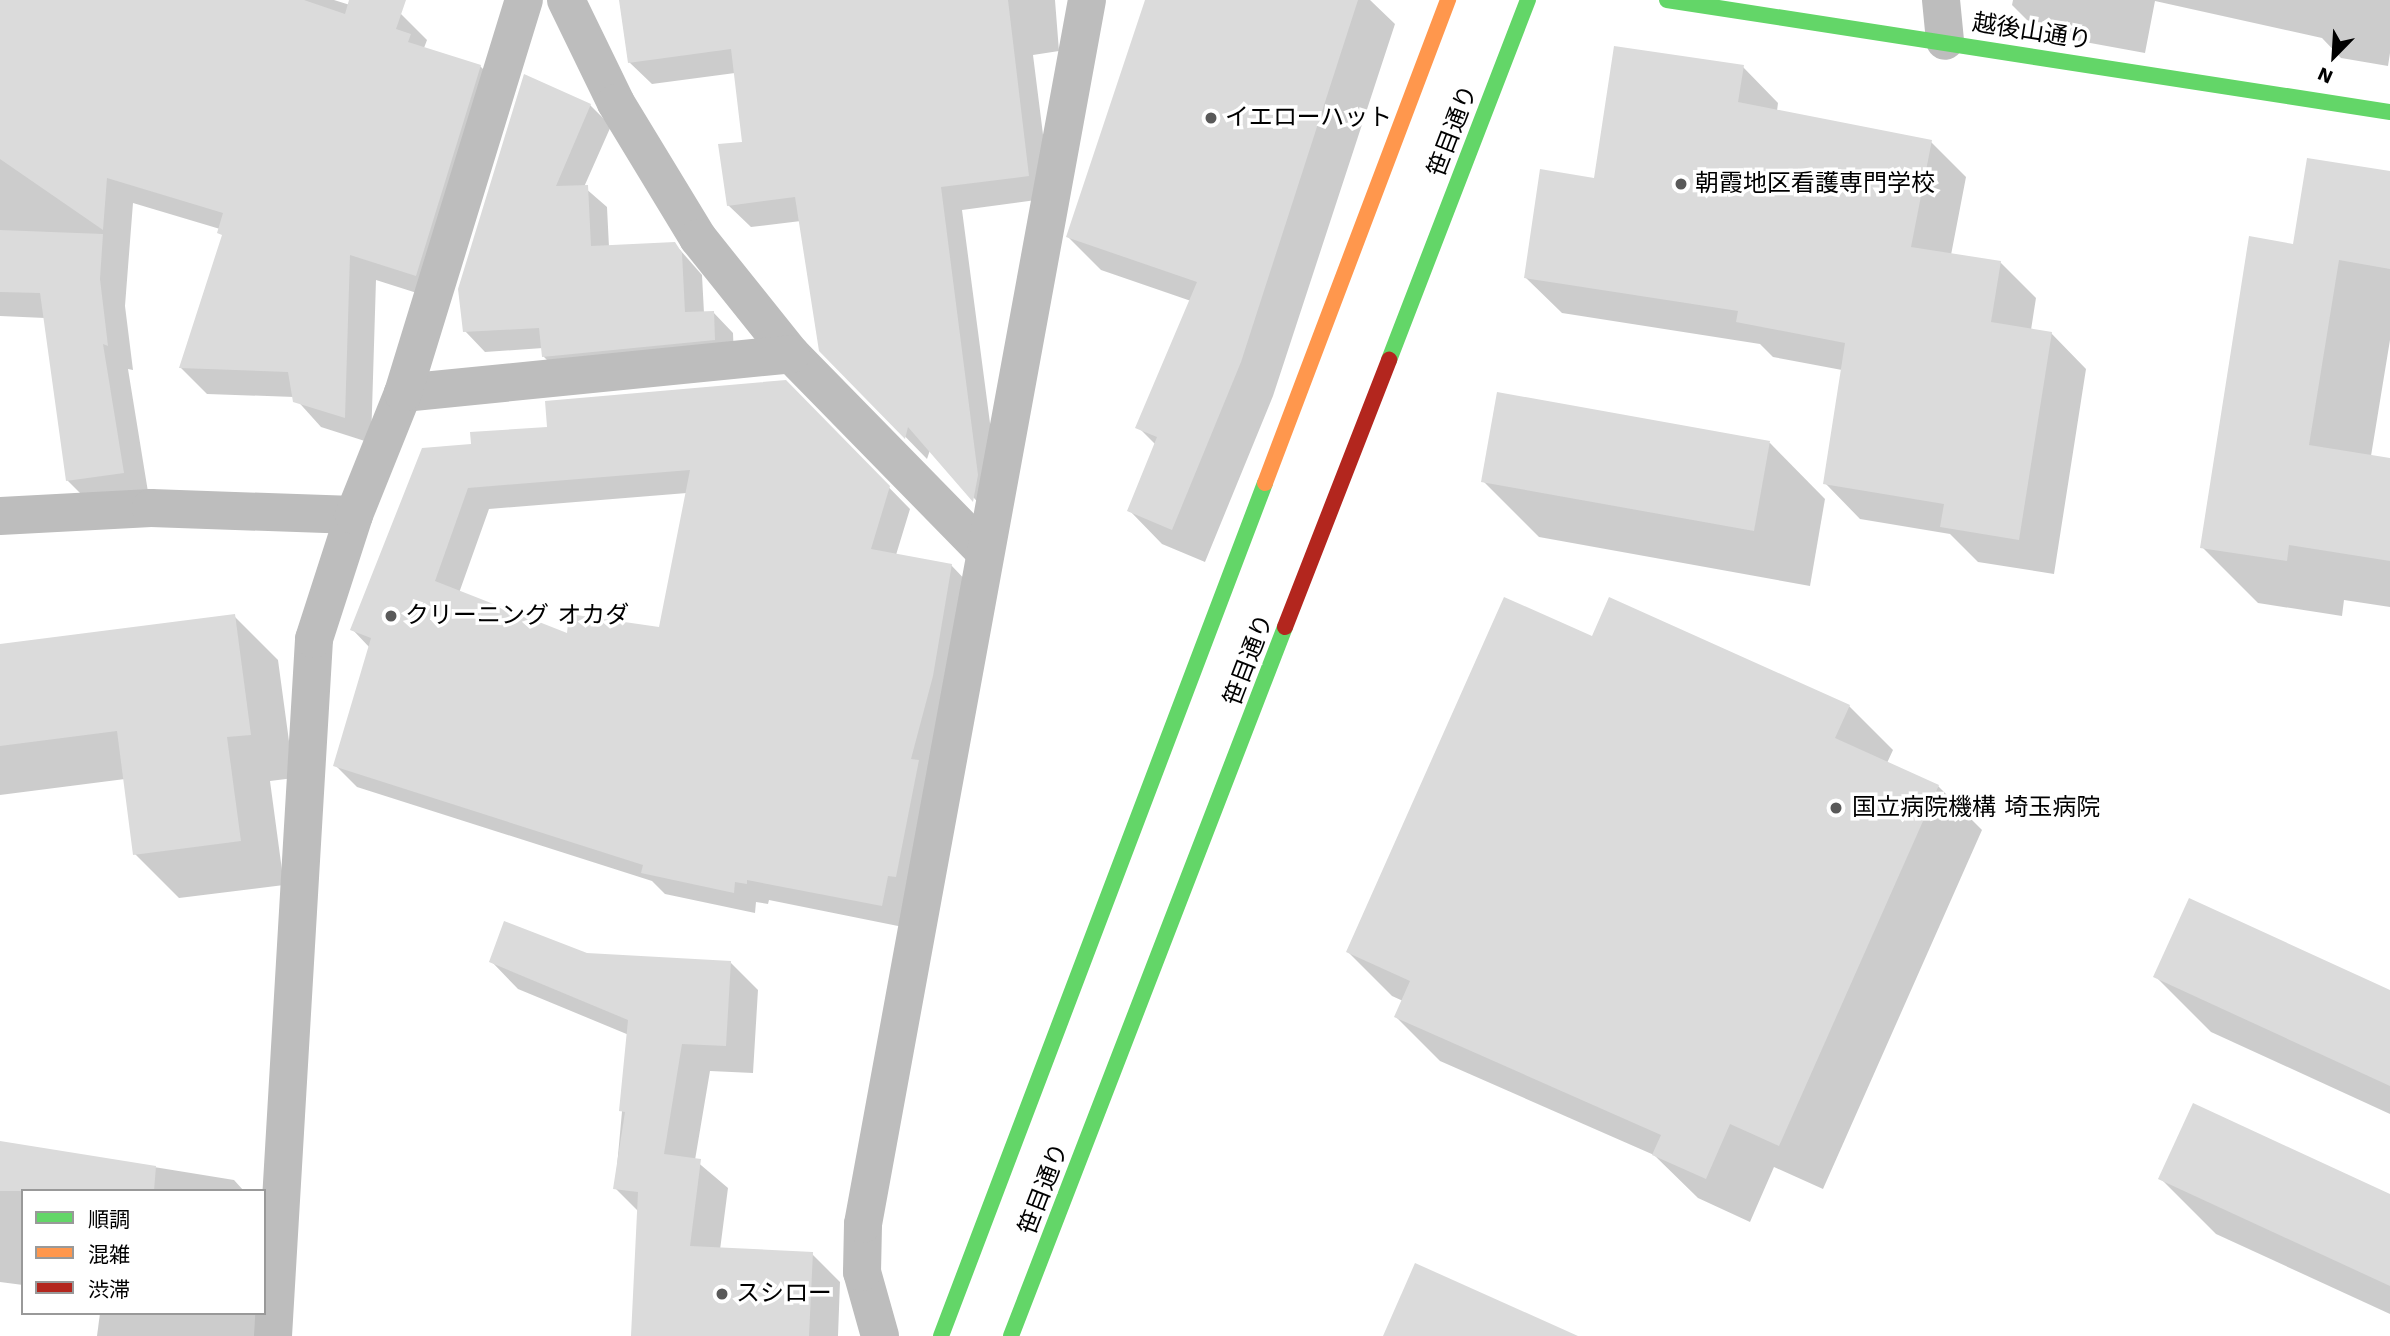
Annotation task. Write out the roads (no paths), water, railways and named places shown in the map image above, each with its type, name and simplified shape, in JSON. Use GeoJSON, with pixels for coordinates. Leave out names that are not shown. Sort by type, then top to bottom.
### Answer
{"type":"FeatureCollection","features":[{"type":"Feature","properties":{"kind":"main road","name":"笹目通り"},"geometry":{"type":"LineString","coordinates":[[941,1336],[1448,0]]}},
{"type":"Feature","properties":{"kind":"main road","name":"笹目通り"},"geometry":{"type":"LineString","coordinates":[[1011,1336],[1528,0]]}},
{"type":"Feature","properties":{"kind":"main road","name":"越後山通り"},"geometry":{"type":"LineString","coordinates":[[1667,0],[2390,112]]}},
{"type":"Feature","properties":{"kind":"street"},"geometry":{"type":"LineString","coordinates":[[273,1336],[314,639],[354,515],[403,393],[524,0]]}},
{"type":"Feature","properties":{"kind":"street"},"geometry":{"type":"LineString","coordinates":[[566,0],[615,103],[698,238],[791,354],[985,551]]}},
{"type":"Feature","properties":{"kind":"street"},"geometry":{"type":"LineString","coordinates":[[880,1336],[862,1272],[863,1224],[1087,0]]}},
{"type":"Feature","properties":{"kind":"street"},"geometry":{"type":"LineString","coordinates":[[1941,0],[1945,41]]}},
{"type":"Feature","properties":{"kind":"street"},"geometry":{"type":"LineString","coordinates":[[403,393],[791,354]]}},
{"type":"Feature","properties":{"kind":"street"},"geometry":{"type":"LineString","coordinates":[[0,516],[151,508],[354,515]]}},
{"type":"Feature","properties":{"kind":"place","name":"イエローハット"},"geometry":{"type":"Point","coordinates":[1211,118]}},
{"type":"Feature","properties":{"kind":"place","name":"朝霞地区看護専門学校"},"geometry":{"type":"Point","coordinates":[1681,184]}},
{"type":"Feature","properties":{"kind":"place","name":"クリーニング オカダ"},"geometry":{"type":"Point","coordinates":[391,616]}},
{"type":"Feature","properties":{"kind":"place","name":"国立病院機構 埼玉病院"},"geometry":{"type":"Point","coordinates":[1836,808]}},
{"type":"Feature","properties":{"kind":"place","name":"スシロー"},"geometry":{"type":"Point","coordinates":[722,1294]}}]}
